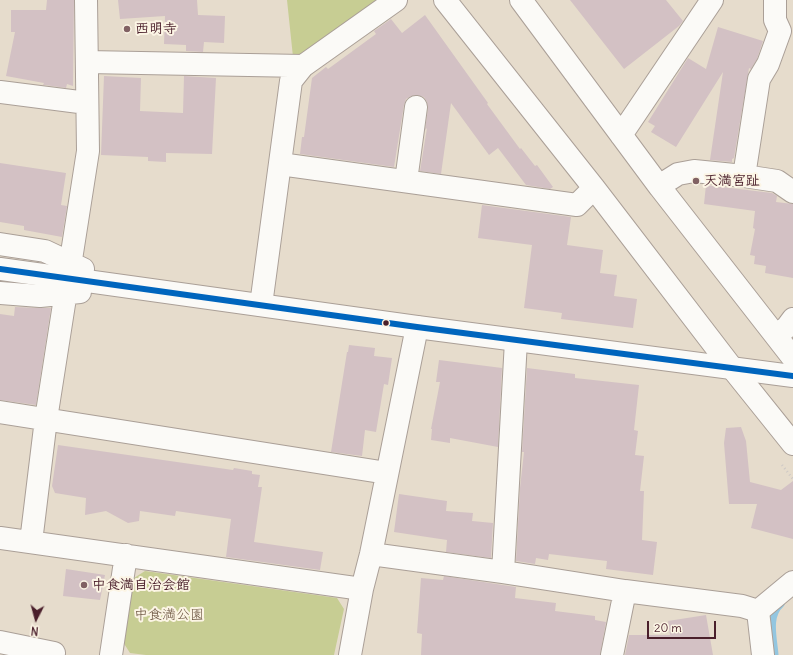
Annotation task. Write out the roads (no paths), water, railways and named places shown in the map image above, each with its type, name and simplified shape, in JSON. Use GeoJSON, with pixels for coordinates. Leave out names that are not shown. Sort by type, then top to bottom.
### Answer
{"type":"FeatureCollection","features":[{"type":"Feature","properties":{"kind":"street"},"geometry":{"type":"LineString","coordinates":[[31,542],[46,419],[88,151],[86,0]]}},
{"type":"Feature","properties":{"kind":"street"},"geometry":{"type":"LineString","coordinates":[[261,305],[292,81],[303,66],[396,0]]}},
{"type":"Feature","properties":{"kind":"street"},"geometry":{"type":"LineString","coordinates":[[445,0],[594,188],[732,368],[793,444]]}},
{"type":"Feature","properties":{"kind":"street"},"geometry":{"type":"LineString","coordinates":[[521,0],[659,186],[793,358]]}},
{"type":"Feature","properties":{"kind":"street"},"geometry":{"type":"LineString","coordinates":[[744,176],[759,79],[787,32],[775,20],[775,0]]}},
{"type":"Feature","properties":{"kind":"street"},"geometry":{"type":"LineString","coordinates":[[621,135],[701,5]]}},
{"type":"Feature","properties":{"kind":"street"},"geometry":{"type":"LineString","coordinates":[[87,62],[303,66]]}},
{"type":"Feature","properties":{"kind":"street"},"geometry":{"type":"LineString","coordinates":[[0,92],[87,103]]}},
{"type":"Feature","properties":{"kind":"street"},"geometry":{"type":"LineString","coordinates":[[406,181],[416,107]]}},
{"type":"Feature","properties":{"kind":"street"},"geometry":{"type":"LineString","coordinates":[[280,164],[577,205],[594,188]]}},
{"type":"Feature","properties":{"kind":"street"},"geometry":{"type":"LineString","coordinates":[[659,186],[678,174],[694,171],[776,181],[793,192]]}},
{"type":"Feature","properties":{"kind":"street"},"geometry":{"type":"LineString","coordinates":[[0,244],[45,251],[68,278]]}},
{"type":"Feature","properties":{"kind":"street"},"geometry":{"type":"LineString","coordinates":[[0,269],[417,328],[793,376]]}},
{"type":"Feature","properties":{"kind":"street"},"geometry":{"type":"LineString","coordinates":[[0,293],[40,296],[68,278]]}},
{"type":"Feature","properties":{"kind":"street"},"geometry":{"type":"LineString","coordinates":[[776,336],[793,320]]}},
{"type":"Feature","properties":{"kind":"street"},"geometry":{"type":"LineString","coordinates":[[350,655],[362,589],[371,554],[417,328]]}},
{"type":"Feature","properties":{"kind":"street"},"geometry":{"type":"LineString","coordinates":[[503,572],[516,341]]}},
{"type":"Feature","properties":{"kind":"street"},"geometry":{"type":"LineString","coordinates":[[0,412],[387,473]]}},
{"type":"Feature","properties":{"kind":"street"},"geometry":{"type":"LineString","coordinates":[[0,538],[362,589]]}},
{"type":"Feature","properties":{"kind":"street"},"geometry":{"type":"LineString","coordinates":[[371,554],[503,572],[625,591],[742,606],[758,611]]}},
{"type":"Feature","properties":{"kind":"street"},"geometry":{"type":"LineString","coordinates":[[111,655],[126,556]]}},
{"type":"Feature","properties":{"kind":"street"},"geometry":{"type":"LineString","coordinates":[[758,611],[793,582]]}},
{"type":"Feature","properties":{"kind":"street"},"geometry":{"type":"LineString","coordinates":[[612,655],[625,591]]}},
{"type":"Feature","properties":{"kind":"street"},"geometry":{"type":"LineString","coordinates":[[758,611],[763,655]]}},
{"type":"Feature","properties":{"kind":"street"},"geometry":{"type":"LineString","coordinates":[[0,642],[54,653],[53,655]]}},
{"type":"Feature","properties":{"kind":"waterway"},"geometry":{"type":"LineString","coordinates":[[775,655],[772,628],[774,615],[781,604]]}},
{"type":"Feature","properties":{"kind":"place","name":"西明寺"},"geometry":{"type":"Point","coordinates":[127,29]}},
{"type":"Feature","properties":{"kind":"place","name":"天満宮趾"},"geometry":{"type":"Point","coordinates":[696,181]}},
{"type":"Feature","properties":{"kind":"place","name":"中食満自治会館"},"geometry":{"type":"Point","coordinates":[84,585]}},
{"type":"Feature","properties":{"kind":"park label","name":"中食満公園"},"geometry":{"type":"Point","coordinates":[169,615]}}]}
